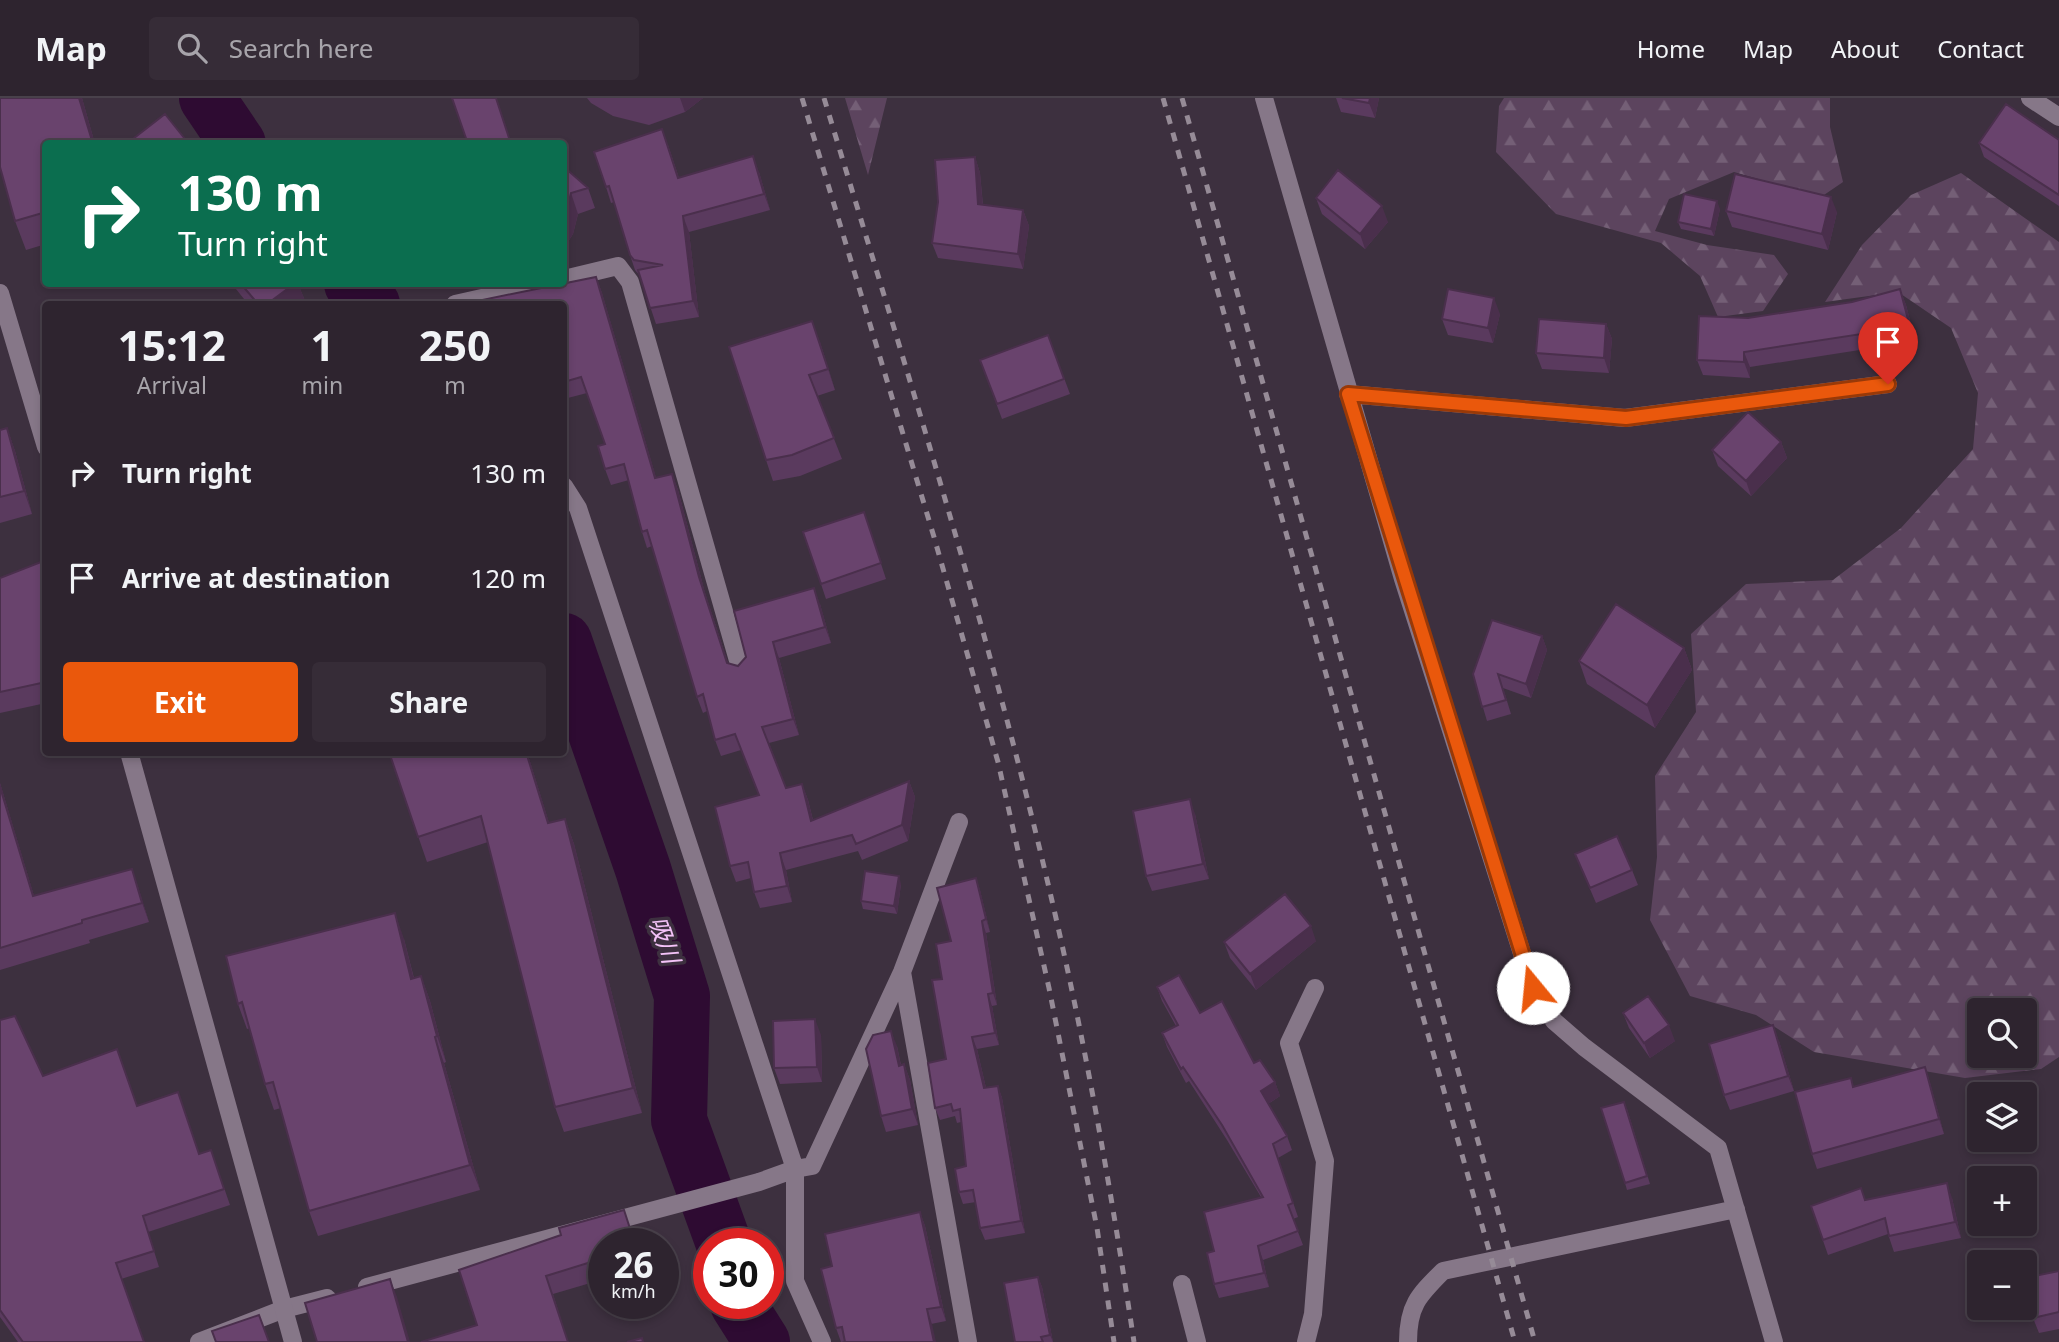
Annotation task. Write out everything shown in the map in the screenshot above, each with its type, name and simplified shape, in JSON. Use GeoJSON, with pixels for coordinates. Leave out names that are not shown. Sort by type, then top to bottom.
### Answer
{"type":"FeatureCollection","features":[{"type":"Feature","properties":{"kind":"street"},"geometry":{"type":"LineString","coordinates":[[1264,98],[1348,394],[1533,988],[1554,1021],[1584,1047],[1718,1148],[1774,1342]]}},
{"type":"Feature","properties":{"kind":"street"},"geometry":{"type":"LineString","coordinates":[[2030,98],[2059,117]]}},
{"type":"Feature","properties":{"kind":"street"},"geometry":{"type":"LineString","coordinates":[[567,278],[618,266],[630,282],[741,671]]}},
{"type":"Feature","properties":{"kind":"street"},"geometry":{"type":"LineString","coordinates":[[468,301],[531,287]]}},
{"type":"Feature","properties":{"kind":"street"},"geometry":{"type":"LineString","coordinates":[[0,293],[41,414]]}},
{"type":"Feature","properties":{"kind":"street"},"geometry":{"type":"LineString","coordinates":[[1348,394],[1626,418],[1888,384]]}},
{"type":"Feature","properties":{"kind":"street"},"geometry":{"type":"LineString","coordinates":[[567,491],[578,508],[795,1169],[795,1281],[822,1342]]}},
{"type":"Feature","properties":{"kind":"street"},"geometry":{"type":"LineString","coordinates":[[130,756],[293,1342]]}},
{"type":"Feature","properties":{"kind":"street"},"geometry":{"type":"LineString","coordinates":[[199,1342],[284,1309],[812,1166],[902,972],[958,822]]}},
{"type":"Feature","properties":{"kind":"street"},"geometry":{"type":"LineString","coordinates":[[902,972],[968,1342]]}},
{"type":"Feature","properties":{"kind":"street"},"geometry":{"type":"LineString","coordinates":[[1306,1342],[1313,1314],[1325,1161],[1289,1043],[1315,988]]}},
{"type":"Feature","properties":{"kind":"street"},"geometry":{"type":"LineString","coordinates":[[1408,1342],[1408,1316],[1420,1294],[1443,1271],[1736,1209]]}},
{"type":"Feature","properties":{"kind":"street"},"geometry":{"type":"LineString","coordinates":[[1182,1284],[1197,1342]]}},
{"type":"Feature","properties":{"kind":"green space"},"geometry":{"type":"Polygon","coordinates":[[[845,98],[887,98],[868,175],[845,98]]]}},
{"type":"Feature","properties":{"kind":"green space"},"geometry":{"type":"Polygon","coordinates":[[[1504,98],[1830,98],[1830,127],[1843,182],[1821,197],[1734,172],[1669,199],[1655,231],[1707,245],[1774,255],[1788,274],[1763,311],[1718,317],[1700,276],[1661,243],[1556,214],[1496,152],[1499,106],[1504,98]]]}},
{"type":"Feature","properties":{"kind":"green space"},"geometry":{"type":"Polygon","coordinates":[[[1961,173],[2059,242],[2059,1057],[2041,1069],[1965,1078],[1814,1052],[1756,1015],[1690,996],[1650,920],[1657,857],[1655,776],[1696,712],[1691,634],[1746,584],[1833,580],[1901,528],[1973,449],[1978,393],[1951,328],[1898,292],[1825,302],[1862,245],[1911,195],[1961,173]]]}},
{"type":"Feature","properties":{"kind":"building"},"geometry":{"type":"Polygon","coordinates":[[[0,98],[79,98],[92,140],[42,140],[42,213],[15,221],[0,167],[0,98]]]}},
{"type":"Feature","properties":{"kind":"building"},"geometry":{"type":"Polygon","coordinates":[[[452,98],[496,98],[510,140],[467,140],[452,98]]]}},
{"type":"Feature","properties":{"kind":"building"},"geometry":{"type":"Polygon","coordinates":[[[1342,98],[1370,98],[1369,103],[1342,98]]]}},
{"type":"Feature","properties":{"kind":"building"},"geometry":{"type":"Polygon","coordinates":[[[2006,104],[2059,140],[2059,195],[1979,143],[2006,104]]]}},
{"type":"Feature","properties":{"kind":"building"},"geometry":{"type":"Polygon","coordinates":[[[165,114],[186,140],[132,140],[165,114]]]}},
{"type":"Feature","properties":{"kind":"building"},"geometry":{"type":"Polygon","coordinates":[[[662,129],[678,178],[753,156],[764,194],[683,216],[693,301],[650,308],[638,270],[663,265],[634,260],[630,255],[609,186],[606,187],[594,152],[662,129]]]}},
{"type":"Feature","properties":{"kind":"building"},"geometry":{"type":"Polygon","coordinates":[[[975,157],[978,204],[1023,210],[1018,254],[932,243],[938,202],[935,160],[975,157]]]}},
{"type":"Feature","properties":{"kind":"building"},"geometry":{"type":"Polygon","coordinates":[[[567,170],[588,188],[571,193],[567,209],[567,170]]]}},
{"type":"Feature","properties":{"kind":"building"},"geometry":{"type":"Polygon","coordinates":[[[1338,170],[1382,206],[1360,234],[1316,198],[1338,170]]]}},
{"type":"Feature","properties":{"kind":"building"},"geometry":{"type":"Polygon","coordinates":[[[1735,174],[1831,197],[1822,234],[1726,211],[1735,174]]]}},
{"type":"Feature","properties":{"kind":"building"},"geometry":{"type":"Polygon","coordinates":[[[1684,194],[1717,201],[1711,229],[1678,222],[1684,194]]]}},
{"type":"Feature","properties":{"kind":"building"},"geometry":{"type":"Polygon","coordinates":[[[596,277],[655,478],[672,474],[699,577],[727,663],[738,666],[746,657],[734,611],[814,588],[825,627],[773,642],[793,719],[762,727],[786,788],[802,784],[811,821],[909,781],[902,825],[856,844],[852,835],[780,853],[787,886],[754,892],[748,862],[730,866],[715,807],[759,795],[735,734],[715,740],[703,694],[697,697],[647,530],[642,532],[624,464],[605,469],[598,446],[605,444],[581,377],[567,381],[567,301],[482,301],[546,287],[567,287],[567,283],[596,277]]]}},
{"type":"Feature","properties":{"kind":"building"},"geometry":{"type":"Polygon","coordinates":[[[244,287],[290,287],[271,301],[255,301],[244,287]]]}},
{"type":"Feature","properties":{"kind":"building"},"geometry":{"type":"Polygon","coordinates":[[[1448,289],[1494,298],[1488,328],[1442,319],[1448,289]]]}},
{"type":"Feature","properties":{"kind":"building"},"geometry":{"type":"Polygon","coordinates":[[[1900,289],[1910,327],[1863,340],[1861,334],[1744,352],[1744,362],[1697,360],[1699,316],[1748,318],[1852,302],[1900,289]]]}},
{"type":"Feature","properties":{"kind":"building"},"geometry":{"type":"Polygon","coordinates":[[[1539,319],[1606,324],[1604,358],[1536,353],[1539,319]]]}},
{"type":"Feature","properties":{"kind":"building"},"geometry":{"type":"Polygon","coordinates":[[[812,321],[828,369],[809,375],[834,438],[792,455],[766,460],[729,347],[812,321]]]}},
{"type":"Feature","properties":{"kind":"building"},"geometry":{"type":"Polygon","coordinates":[[[1048,335],[1064,379],[997,404],[980,360],[1048,335]]]}},
{"type":"Feature","properties":{"kind":"building"},"geometry":{"type":"Polygon","coordinates":[[[1748,412],[1781,442],[1746,481],[1712,450],[1748,412]]]}},
{"type":"Feature","properties":{"kind":"building"},"geometry":{"type":"Polygon","coordinates":[[[7,428],[24,491],[0,497],[0,430],[7,428]]]}},
{"type":"Feature","properties":{"kind":"building"},"geometry":{"type":"Polygon","coordinates":[[[864,512],[881,563],[821,584],[803,532],[864,512]]]}},
{"type":"Feature","properties":{"kind":"building"},"geometry":{"type":"Polygon","coordinates":[[[42,562],[42,683],[0,692],[0,578],[42,562]]]}},
{"type":"Feature","properties":{"kind":"building"},"geometry":{"type":"Polygon","coordinates":[[[1616,604],[1684,648],[1647,705],[1579,661],[1616,604]]]}},
{"type":"Feature","properties":{"kind":"building"},"geometry":{"type":"Polygon","coordinates":[[[1492,620],[1542,636],[1526,684],[1498,674],[1506,700],[1482,707],[1473,674],[1492,620]]]}},
{"type":"Feature","properties":{"kind":"building"},"geometry":{"type":"Polygon","coordinates":[[[390,756],[527,756],[548,823],[565,819],[633,1088],[555,1107],[481,816],[418,837],[390,756]]]}},
{"type":"Feature","properties":{"kind":"building"},"geometry":{"type":"Polygon","coordinates":[[[0,787],[33,896],[132,869],[142,903],[0,948],[0,787]]]}},
{"type":"Feature","properties":{"kind":"building"},"geometry":{"type":"Polygon","coordinates":[[[1190,799],[1203,864],[1146,876],[1133,811],[1190,799]]]}},
{"type":"Feature","properties":{"kind":"building"},"geometry":{"type":"Polygon","coordinates":[[[1617,836],[1632,870],[1590,888],[1575,854],[1617,836]]]}},
{"type":"Feature","properties":{"kind":"building"},"geometry":{"type":"Polygon","coordinates":[[[865,871],[899,876],[894,906],[861,901],[865,871]]]}},
{"type":"Feature","properties":{"kind":"building"},"geometry":{"type":"Polygon","coordinates":[[[976,878],[986,919],[982,921],[993,993],[988,994],[995,1033],[972,1037],[984,1088],[998,1086],[1021,1221],[980,1228],[973,1190],[959,1192],[955,1169],[966,1166],[960,1109],[953,1111],[951,1104],[935,1108],[928,1063],[946,1059],[932,980],[942,979],[936,944],[951,941],[937,888],[976,878]]]}},
{"type":"Feature","properties":{"kind":"building"},"geometry":{"type":"Polygon","coordinates":[[[1285,894],[1311,926],[1250,974],[1224,942],[1285,894]]]}},
{"type":"Feature","properties":{"kind":"building"},"geometry":{"type":"Polygon","coordinates":[[[395,913],[411,979],[421,976],[470,1165],[309,1211],[273,1082],[265,1084],[242,1002],[238,1004],[226,956],[395,913]]]}},
{"type":"Feature","properties":{"kind":"building"},"geometry":{"type":"Polygon","coordinates":[[[1179,975],[1200,1013],[1222,1001],[1254,1063],[1260,1060],[1275,1082],[1261,1091],[1287,1136],[1273,1144],[1293,1203],[1288,1205],[1298,1231],[1258,1246],[1264,1273],[1214,1284],[1207,1253],[1214,1251],[1204,1212],[1263,1197],[1222,1125],[1183,1067],[1181,1069],[1162,1033],[1178,1025],[1157,987],[1179,975]]]}},
{"type":"Feature","properties":{"kind":"building"},"geometry":{"type":"Polygon","coordinates":[[[1648,996],[1669,1025],[1644,1043],[1623,1013],[1648,996]]]}},
{"type":"Feature","properties":{"kind":"building"},"geometry":{"type":"Polygon","coordinates":[[[15,1016],[43,1076],[117,1049],[137,1106],[178,1092],[199,1154],[211,1150],[224,1189],[143,1216],[154,1251],[116,1263],[144,1342],[23,1342],[0,1310],[0,1020],[15,1016]]]}},
{"type":"Feature","properties":{"kind":"building"},"geometry":{"type":"Polygon","coordinates":[[[815,1019],[817,1067],[774,1068],[773,1021],[815,1019]]]}},
{"type":"Feature","properties":{"kind":"building"},"geometry":{"type":"Polygon","coordinates":[[[1773,1025],[1788,1076],[1724,1095],[1709,1044],[1773,1025]]]}},
{"type":"Feature","properties":{"kind":"building"},"geometry":{"type":"Polygon","coordinates":[[[891,1031],[899,1066],[904,1064],[912,1109],[881,1116],[866,1049],[873,1035],[891,1031]]]}},
{"type":"Feature","properties":{"kind":"building"},"geometry":{"type":"Polygon","coordinates":[[[1925,1067],[1939,1119],[1812,1154],[1795,1092],[1851,1078],[1853,1087],[1925,1067]]]}},
{"type":"Feature","properties":{"kind":"building"},"geometry":{"type":"Polygon","coordinates":[[[1624,1102],[1647,1176],[1625,1183],[1601,1108],[1624,1102]]]}},
{"type":"Feature","properties":{"kind":"building"},"geometry":{"type":"Polygon","coordinates":[[[1947,1183],[1955,1222],[1889,1236],[1885,1218],[1823,1240],[1811,1206],[1861,1188],[1865,1200],[1947,1183]]]}},
{"type":"Feature","properties":{"kind":"building"},"geometry":{"type":"Polygon","coordinates":[[[624,1210],[630,1228],[588,1228],[588,1263],[546,1276],[568,1342],[421,1342],[477,1325],[459,1270],[561,1235],[559,1228],[624,1210]]]}},
{"type":"Feature","properties":{"kind":"building"},"geometry":{"type":"Polygon","coordinates":[[[920,1212],[941,1307],[927,1309],[934,1342],[845,1342],[842,1327],[836,1328],[821,1269],[832,1266],[825,1234],[920,1212]]]}},
{"type":"Feature","properties":{"kind":"building"},"geometry":{"type":"Polygon","coordinates":[[[2059,1271],[2059,1312],[2037,1317],[2037,1276],[2059,1271]]]}},
{"type":"Feature","properties":{"kind":"building"},"geometry":{"type":"Polygon","coordinates":[[[1038,1277],[1050,1335],[1041,1337],[1043,1342],[1015,1342],[1004,1283],[1038,1277]]]}},
{"type":"Feature","properties":{"kind":"building"},"geometry":{"type":"Polygon","coordinates":[[[390,1279],[408,1342],[317,1342],[305,1303],[390,1279]]]}},
{"type":"Feature","properties":{"kind":"building"},"geometry":{"type":"Polygon","coordinates":[[[259,1315],[269,1342],[216,1342],[212,1331],[259,1315]]]}},
{"type":"Feature","properties":{"kind":"building"},"geometry":{"type":"Polygon","coordinates":[[[642,1338],[643,1342],[627,1342],[642,1338]]]}},
{"type":"Feature","properties":{"kind":"waterway","name":"吸川"},"geometry":{"type":"LineString","coordinates":[[207,98],[235,140]]}},
{"type":"Feature","properties":{"kind":"waterway","name":"吸川"},"geometry":{"type":"LineString","coordinates":[[355,287],[369,301]]}},
{"type":"Feature","properties":{"kind":"waterway","name":"吸川"},"geometry":{"type":"LineString","coordinates":[[567,650],[643,869],[682,996],[679,1120],[718,1228]]}},
{"type":"Feature","properties":{"kind":"waterway"},"geometry":{"type":"LineString","coordinates":[[747,1319],[762,1342]]}},
{"type":"Feature","properties":{"kind":"railway"},"geometry":{"type":"LineString","coordinates":[[802,98],[934,537],[998,762],[1049,988],[1097,1228],[1114,1342]]}},
{"type":"Feature","properties":{"kind":"railway"},"geometry":{"type":"LineString","coordinates":[[824,98],[957,540],[1046,874],[1080,1030],[1134,1342]]}},
{"type":"Feature","properties":{"kind":"railway"},"geometry":{"type":"LineString","coordinates":[[1163,98],[1515,1342]]}},
{"type":"Feature","properties":{"kind":"railway"},"geometry":{"type":"LineString","coordinates":[[1182,98],[1535,1342]]}},
{"type":"Feature","properties":{"kind":"route"},"geometry":{"type":"LineString","coordinates":[[1533,988],[1403,579],[1348,394],[1626,418],[1888,384]]}}]}
